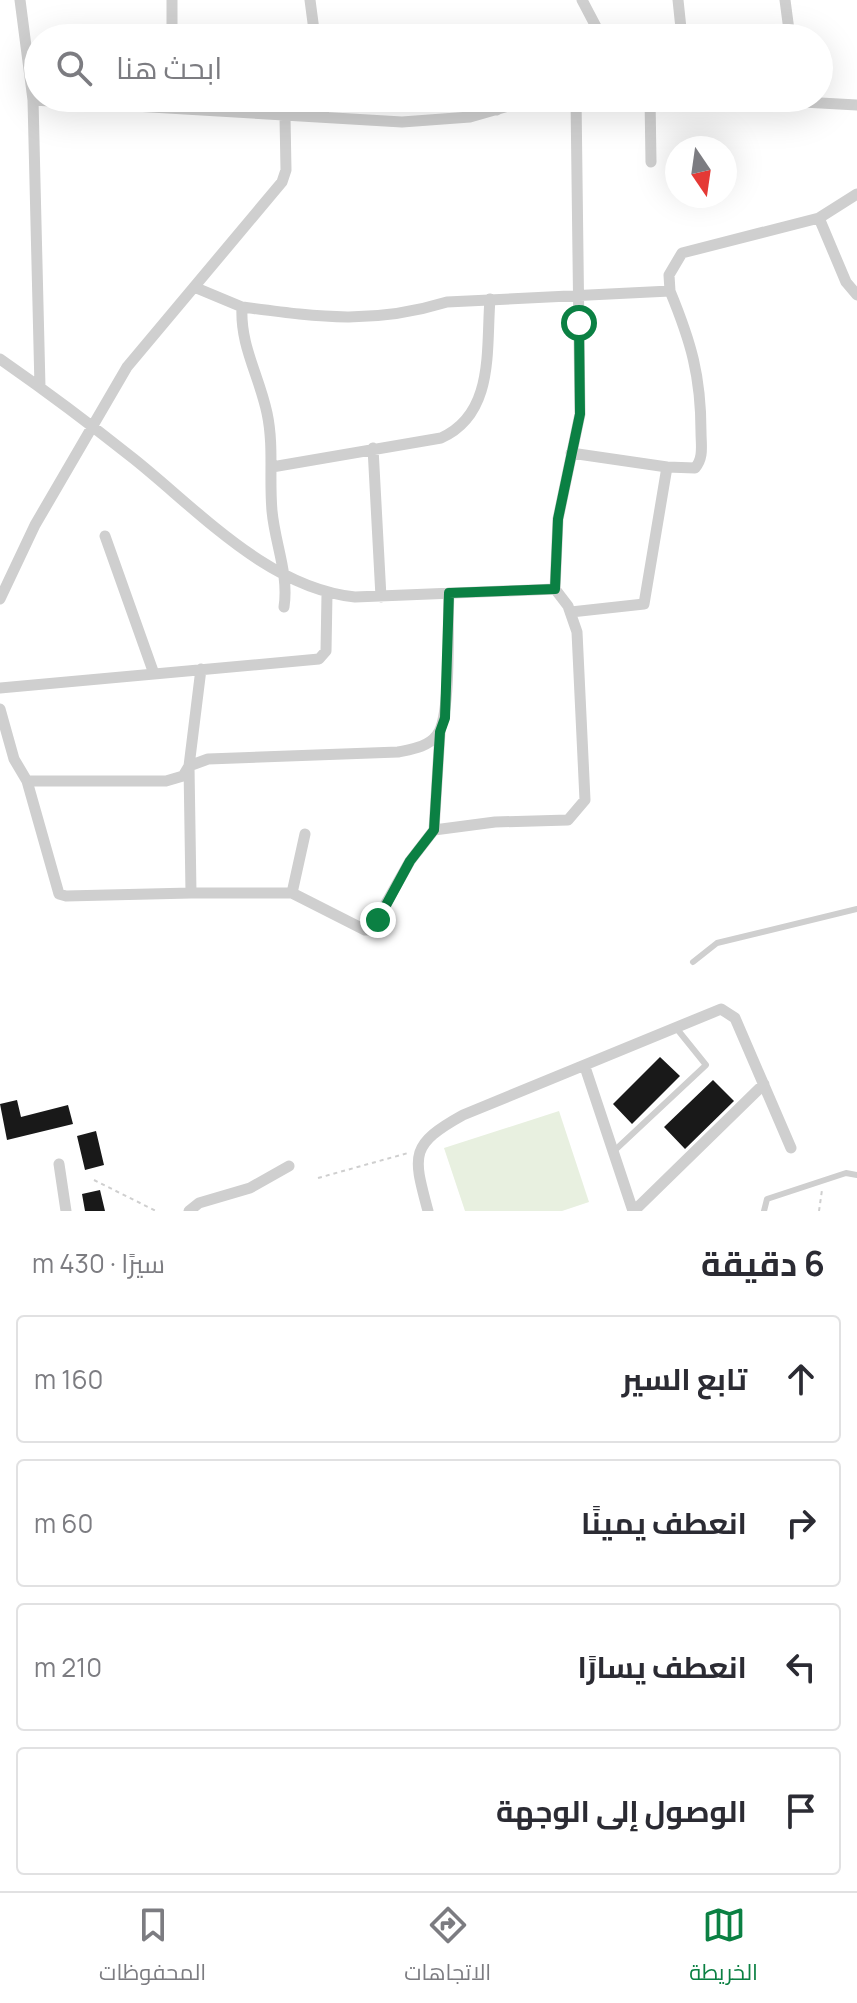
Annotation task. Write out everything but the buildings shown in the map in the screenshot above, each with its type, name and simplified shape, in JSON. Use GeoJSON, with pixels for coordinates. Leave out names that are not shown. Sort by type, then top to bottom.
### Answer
{"type":"FeatureCollection","features":[{"type":"Feature","properties":{"kind":"street"},"geometry":{"type":"LineString","coordinates":[[20,0],[24,31]]}},
{"type":"Feature","properties":{"kind":"street"},"geometry":{"type":"LineString","coordinates":[[172,0],[172,24]]}},
{"type":"Feature","properties":{"kind":"street"},"geometry":{"type":"LineString","coordinates":[[310,0],[313,24]]}},
{"type":"Feature","properties":{"kind":"street"},"geometry":{"type":"LineString","coordinates":[[582,0],[595,24]]}},
{"type":"Feature","properties":{"kind":"street"},"geometry":{"type":"LineString","coordinates":[[678,0],[681,24]]}},
{"type":"Feature","properties":{"kind":"street"},"geometry":{"type":"LineString","coordinates":[[785,0],[788,24]]}},
{"type":"Feature","properties":{"kind":"street"},"geometry":{"type":"LineString","coordinates":[[833,103],[857,105]]}},
{"type":"Feature","properties":{"kind":"street"},"geometry":{"type":"LineString","coordinates":[[33,112],[40,387]]}},
{"type":"Feature","properties":{"kind":"street"},"geometry":{"type":"LineString","coordinates":[[242,112],[285,117],[436,121],[468,112]]}},
{"type":"Feature","properties":{"kind":"street"},"geometry":{"type":"LineString","coordinates":[[323,112],[324,117]]}},
{"type":"Feature","properties":{"kind":"street"},"geometry":{"type":"LineString","coordinates":[[434,830],[495,822],[568,820],[585,800],[577,632],[571,612],[555,589],[558,519],[580,414],[576,112]]}},
{"type":"Feature","properties":{"kind":"street"},"geometry":{"type":"LineString","coordinates":[[650,112],[651,162]]}},
{"type":"Feature","properties":{"kind":"street"},"geometry":{"type":"LineString","coordinates":[[0,599],[35,525],[127,367],[282,182],[286,170],[285,117]]}},
{"type":"Feature","properties":{"kind":"street"},"geometry":{"type":"LineString","coordinates":[[571,453],[695,468],[702,454],[701,390],[697,363],[670,291],[669,275],[682,253],[819,218],[857,194]]}},
{"type":"Feature","properties":{"kind":"street"},"geometry":{"type":"LineString","coordinates":[[819,218],[846,282],[857,295]]}},
{"type":"Feature","properties":{"kind":"street"},"geometry":{"type":"LineString","coordinates":[[194,287],[242,307],[365,318],[415,312],[447,302],[578,298],[670,291]]}},
{"type":"Feature","properties":{"kind":"street"},"geometry":{"type":"LineString","coordinates":[[272,467],[441,438],[458,430],[472,415],[484,380],[490,299]]}},
{"type":"Feature","properties":{"kind":"street"},"geometry":{"type":"LineString","coordinates":[[242,307],[241,335],[267,413],[272,514],[287,586],[284,607]]}},
{"type":"Feature","properties":{"kind":"street"},"geometry":{"type":"LineString","coordinates":[[0,359],[94,427],[233,541],[327,594],[381,597],[555,589]]}},
{"type":"Feature","properties":{"kind":"street"},"geometry":{"type":"LineString","coordinates":[[373,448],[381,597]]}},
{"type":"Feature","properties":{"kind":"street"},"geometry":{"type":"LineString","coordinates":[[571,612],[640,607],[646,601],[667,467]]}},
{"type":"Feature","properties":{"kind":"street"},"geometry":{"type":"LineString","coordinates":[[105,536],[153,671]]}},
{"type":"Feature","properties":{"kind":"street"},"geometry":{"type":"LineString","coordinates":[[0,709],[14,759],[27,781],[59,894],[292,893],[365,930],[371,930],[410,861],[434,830],[440,732],[445,718],[449,593]]}},
{"type":"Feature","properties":{"kind":"street"},"geometry":{"type":"LineString","coordinates":[[0,688],[323,657],[327,594]]}},
{"type":"Feature","properties":{"kind":"street"},"geometry":{"type":"LineString","coordinates":[[191,893],[189,766],[201,669]]}},
{"type":"Feature","properties":{"kind":"street"},"geometry":{"type":"LineString","coordinates":[[27,781],[166,781],[183,776],[189,766],[208,759],[398,752],[428,743],[440,732]]}},
{"type":"Feature","properties":{"kind":"street"},"geometry":{"type":"LineString","coordinates":[[292,893],[305,834]]}},
{"type":"Feature","properties":{"kind":"street"},"geometry":{"type":"LineString","coordinates":[[428,1211],[417,1170],[421,1149],[433,1132],[463,1115],[721,1009],[729,1012],[791,1148]]}},
{"type":"Feature","properties":{"kind":"street"},"geometry":{"type":"LineString","coordinates":[[585,1067],[633,1211],[764,1084]]}},
{"type":"Feature","properties":{"kind":"street"},"geometry":{"type":"LineString","coordinates":[[59,1164],[66,1211]]}},
{"type":"Feature","properties":{"kind":"street"},"geometry":{"type":"LineString","coordinates":[[189,1211],[199,1203],[250,1188],[289,1166]]}},
{"type":"Feature","properties":{"kind":"lane"},"geometry":{"type":"LineString","coordinates":[[693,962],[717,943],[857,909]]}},
{"type":"Feature","properties":{"kind":"lane"},"geometry":{"type":"LineString","coordinates":[[613,1152],[706,1065],[677,1029]]}},
{"type":"Feature","properties":{"kind":"lane"},"geometry":{"type":"LineString","coordinates":[[764,1211],[767,1199],[846,1173],[857,1175]]}},
{"type":"Feature","properties":{"kind":"path"},"geometry":{"type":"LineString","coordinates":[[318,1178],[421,1149]]}},
{"type":"Feature","properties":{"kind":"path"},"geometry":{"type":"LineString","coordinates":[[94,1180],[156,1211]]}},
{"type":"Feature","properties":{"kind":"path"},"geometry":{"type":"LineString","coordinates":[[819,1211],[823,1180]]}},
{"type":"Feature","properties":{"kind":"green space"},"geometry":{"type":"Polygon","coordinates":[[[559,1111],[589,1202],[562,1211],[465,1211],[444,1148],[559,1111]]]}},
{"type":"Feature","properties":{"kind":"route"},"geometry":{"type":"LineString","coordinates":[[378,920],[410,861],[434,830],[440,732],[445,718],[449,593],[544,587],[555,589],[558,519],[580,414],[579,323]]}}]}
